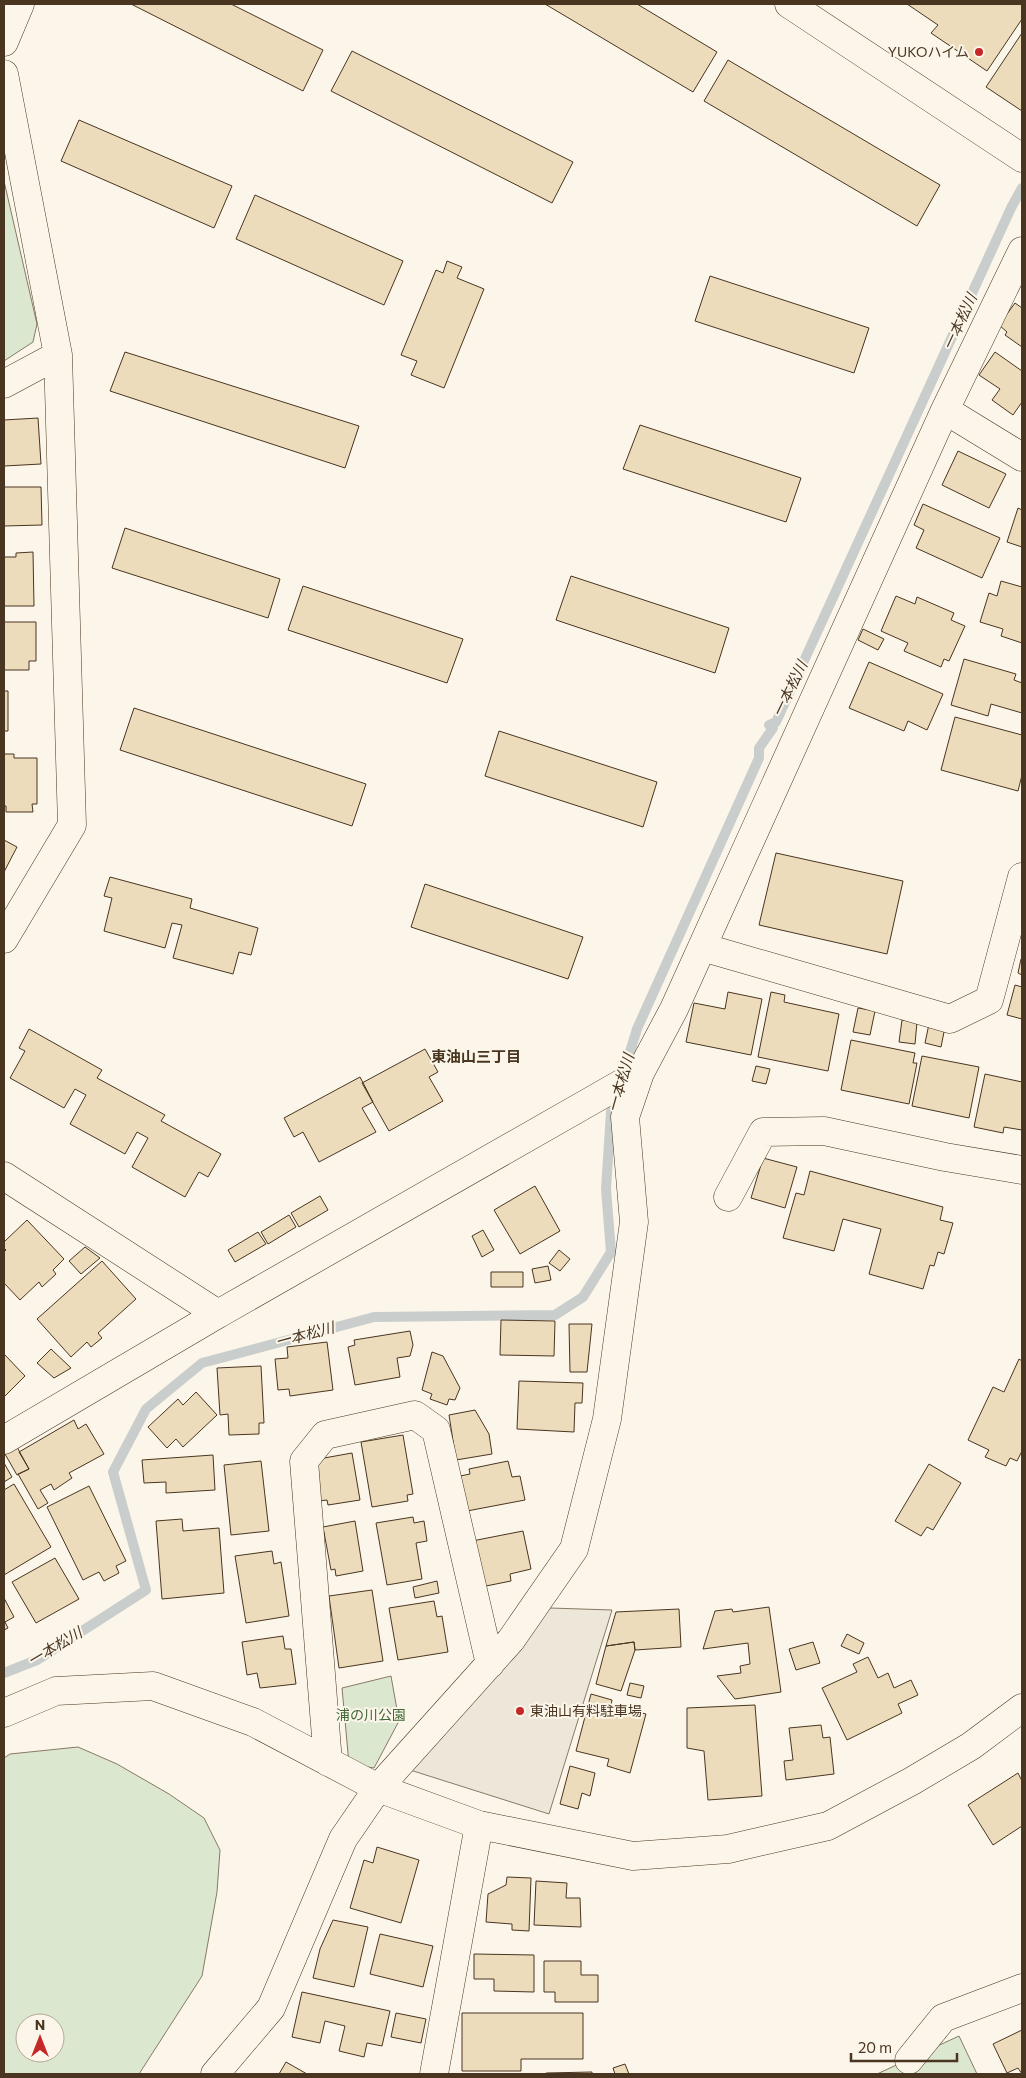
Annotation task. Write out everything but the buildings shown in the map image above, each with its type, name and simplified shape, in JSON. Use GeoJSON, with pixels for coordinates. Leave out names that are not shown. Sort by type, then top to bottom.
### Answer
{"type":"FeatureCollection","features":[{"type":"Feature","properties":{"kind":"street"},"geometry":{"type":"LineString","coordinates":[[4,42],[20,4]]}},
{"type":"Feature","properties":{"kind":"street"},"geometry":{"type":"LineString","coordinates":[[789,4],[1021,158]]}},
{"type":"Feature","properties":{"kind":"street"},"geometry":{"type":"LineString","coordinates":[[4,74],[58,355],[72,825],[4,939]]}},
{"type":"Feature","properties":{"kind":"street"},"geometry":{"type":"LineString","coordinates":[[215,2074],[271,2008],[343,1839],[378,1788],[511,1640],[574,1549],[607,1419],[634,1222],[625,1117],[637,1075],[674,1009],[946,410],[1022,251]]}},
{"type":"Feature","properties":{"kind":"street"},"geometry":{"type":"LineString","coordinates":[[4,384],[58,355]]}},
{"type":"Feature","properties":{"kind":"street"},"geometry":{"type":"LineString","coordinates":[[946,410],[1022,456]]}},
{"type":"Feature","properties":{"kind":"street"},"geometry":{"type":"LineString","coordinates":[[702,947],[950,1019],[989,1000],[1022,877]]}},
{"type":"Feature","properties":{"kind":"street"},"geometry":{"type":"LineString","coordinates":[[4,1440],[218,1314],[637,1075]]}},
{"type":"Feature","properties":{"kind":"street"},"geometry":{"type":"LineString","coordinates":[[728,1197],[763,1132],[824,1131],[945,1157],[1022,1170]]}},
{"type":"Feature","properties":{"kind":"street"},"geometry":{"type":"LineString","coordinates":[[4,1176],[218,1314]]}},
{"type":"Feature","properties":{"kind":"street"},"geometry":{"type":"LineString","coordinates":[[328,1762],[304,1462],[325,1435],[414,1415],[436,1430],[490,1664]]}},
{"type":"Feature","properties":{"kind":"street"},"geometry":{"type":"LineString","coordinates":[[4,1712],[56,1691],[153,1686],[253,1722],[378,1788],[479,1825],[633,1856],[728,1848],[828,1826],[963,1751],[1022,1708]]}},
{"type":"Feature","properties":{"kind":"street"},"geometry":{"type":"LineString","coordinates":[[434,2074],[479,1825]]}},
{"type":"Feature","properties":{"kind":"street"},"geometry":{"type":"LineString","coordinates":[[909,2060],[942,2018],[1022,1988]]}},
{"type":"Feature","properties":{"kind":"green space"},"geometry":{"type":"Polygon","coordinates":[[[4,181],[37,324],[33,342],[4,361],[4,181]]]}},
{"type":"Feature","properties":{"kind":"green space","name":"浦の川公園"},"geometry":{"type":"Polygon","coordinates":[[[391,1676],[399,1721],[374,1768],[349,1764],[342,1688],[391,1676]]]}},
{"type":"Feature","properties":{"kind":"green space"},"geometry":{"type":"Polygon","coordinates":[[[78,1747],[117,1764],[169,1794],[204,1818],[220,1850],[217,1892],[202,1976],[139,2074],[4,2074],[4,1758],[10,1754],[78,1747]]]}},
{"type":"Feature","properties":{"kind":"green space"},"geometry":{"type":"Polygon","coordinates":[[[959,2036],[977,2074],[877,2074],[959,2036]]]}},
{"type":"Feature","properties":{"kind":"shaded area","name":"東油山有料駐車場"},"geometry":{"type":"Polygon","coordinates":[[[550,1608],[612,1610],[549,1814],[407,1769],[513,1653],[550,1608]]]}},
{"type":"Feature","properties":{"kind":"waterway","name":"一本松川"},"geometry":{"type":"LineString","coordinates":[[622,1078],[637,1029],[759,758],[759,748],[773,728],[769,725],[776,722],[1011,208],[1022,188]]}},
{"type":"Feature","properties":{"kind":"waterway","name":"一本松川"},"geometry":{"type":"LineString","coordinates":[[4,1673],[37,1660],[146,1590],[113,1472],[146,1409],[202,1363],[374,1317],[555,1315],[583,1297],[611,1252],[606,1189],[611,1112],[617,1091]]}},
{"type":"Feature","properties":{"kind":"place","name":"YUKOハイム"},"geometry":{"type":"Point","coordinates":[979,52]}},
{"type":"Feature","properties":{"kind":"place","name":"東油山有料駐車場"},"geometry":{"type":"Point","coordinates":[520,1711]}},
{"type":"Feature","properties":{"kind":"district","name":"東油山三丁目"},"geometry":{"type":"Point","coordinates":[476,1057]}}]}
